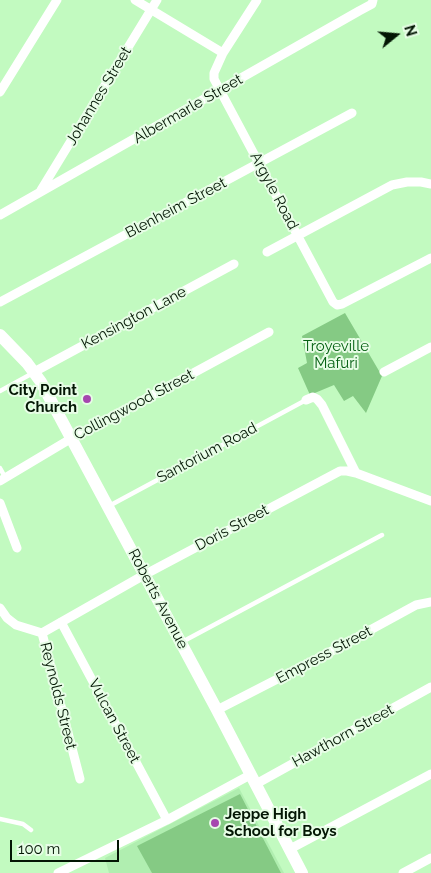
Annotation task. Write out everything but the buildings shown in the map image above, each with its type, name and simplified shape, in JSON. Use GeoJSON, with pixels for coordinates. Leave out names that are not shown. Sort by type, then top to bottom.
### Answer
{"type":"FeatureCollection","features":[{"type":"Feature","properties":{"kind":"main road","name":"Roberts Avenue"},"geometry":{"type":"LineString","coordinates":[[0,334],[41,382],[302,873]]}},
{"type":"Feature","properties":{"kind":"street"},"geometry":{"type":"LineString","coordinates":[[0,92],[57,0]]}},
{"type":"Feature","properties":{"kind":"street"},"geometry":{"type":"LineString","coordinates":[[135,0],[223,53]]}},
{"type":"Feature","properties":{"kind":"street","name":"Johannes Street"},"geometry":{"type":"LineString","coordinates":[[40,193],[157,0]]}},
{"type":"Feature","properties":{"kind":"street","name":"Argyle Road"},"geometry":{"type":"LineString","coordinates":[[257,0],[223,53],[213,75],[335,304],[342,304],[431,258]]}},
{"type":"Feature","properties":{"kind":"street","name":"Albermarle Street"},"geometry":{"type":"LineString","coordinates":[[0,215],[372,4],[373,0]]}},
{"type":"Feature","properties":{"kind":"street","name":"Blenheim Street"},"geometry":{"type":"LineString","coordinates":[[0,302],[352,113]]}},
{"type":"Feature","properties":{"kind":"street"},"geometry":{"type":"LineString","coordinates":[[267,252],[392,186],[406,182],[431,184]]}},
{"type":"Feature","properties":{"kind":"street","name":"Kensington Lane"},"geometry":{"type":"LineString","coordinates":[[34,372],[234,264]]}},
{"type":"Feature","properties":{"kind":"street","name":"Collingwood Street"},"geometry":{"type":"LineString","coordinates":[[3,479],[72,438],[269,332]]}},
{"type":"Feature","properties":{"kind":"street"},"geometry":{"type":"LineString","coordinates":[[384,372],[431,347]]}},
{"type":"Feature","properties":{"kind":"street"},"geometry":{"type":"LineString","coordinates":[[306,400],[313,397],[322,405],[356,473]]}},
{"type":"Feature","properties":{"kind":"street","name":"Doris Street"},"geometry":{"type":"LineString","coordinates":[[42,633],[144,575],[340,471],[356,473],[431,500]]}},
{"type":"Feature","properties":{"kind":"street"},"geometry":{"type":"LineString","coordinates":[[0,502],[17,548]]}},
{"type":"Feature","properties":{"kind":"street","name":"Empress Street"},"geometry":{"type":"LineString","coordinates":[[217,710],[416,605],[431,602]]}},
{"type":"Feature","properties":{"kind":"street","name":"Reynolds Street"},"geometry":{"type":"LineString","coordinates":[[0,608],[7,618],[16,625],[42,633],[80,779]]}},
{"type":"Feature","properties":{"kind":"street","name":"Vulcan Street"},"geometry":{"type":"LineString","coordinates":[[61,622],[167,820]]}},
{"type":"Feature","properties":{"kind":"street","name":"Hawthorn Street"},"geometry":{"type":"LineString","coordinates":[[58,873],[253,780],[431,687]]}},
{"type":"Feature","properties":{"kind":"street"},"geometry":{"type":"LineString","coordinates":[[290,849],[431,774]]}},
{"type":"Feature","properties":{"kind":"street"},"geometry":{"type":"LineString","coordinates":[[403,873],[431,858]]}},
{"type":"Feature","properties":{"kind":"lane"},"geometry":{"type":"LineString","coordinates":[[0,391],[34,372]]}},
{"type":"Feature","properties":{"kind":"lane","name":"Santorium Road"},"geometry":{"type":"LineString","coordinates":[[108,506],[306,400]]}},
{"type":"Feature","properties":{"kind":"lane"},"geometry":{"type":"LineString","coordinates":[[0,468],[3,479]]}},
{"type":"Feature","properties":{"kind":"lane"},"geometry":{"type":"LineString","coordinates":[[181,643],[382,536]]}},
{"type":"Feature","properties":{"kind":"lane"},"geometry":{"type":"LineString","coordinates":[[0,819],[23,824],[31,830]]}},
{"type":"Feature","properties":{"kind":"shaded area","name":"Jeppe High School for Boys"},"geometry":{"type":"Polygon","coordinates":[[[239,788],[284,873],[109,873],[105,858],[239,788]]]}},
{"type":"Feature","properties":{"kind":"green space","name":"Troyeville Mafuri"},"geometry":{"type":"Polygon","coordinates":[[[345,313],[382,376],[366,413],[353,396],[344,401],[334,385],[310,395],[298,368],[307,363],[302,336],[345,313]]]}},
{"type":"Feature","properties":{"kind":"green space","name":"Jeppe High School for Boys"},"geometry":{"type":"Polygon","coordinates":[[[240,794],[281,873],[152,873],[137,846],[240,794]]]}},
{"type":"Feature","properties":{"kind":"place","name":"City Point Church"},"geometry":{"type":"Point","coordinates":[87,399]}},
{"type":"Feature","properties":{"kind":"place","name":"Jeppe High School for Boys"},"geometry":{"type":"Point","coordinates":[215,823]}}]}
